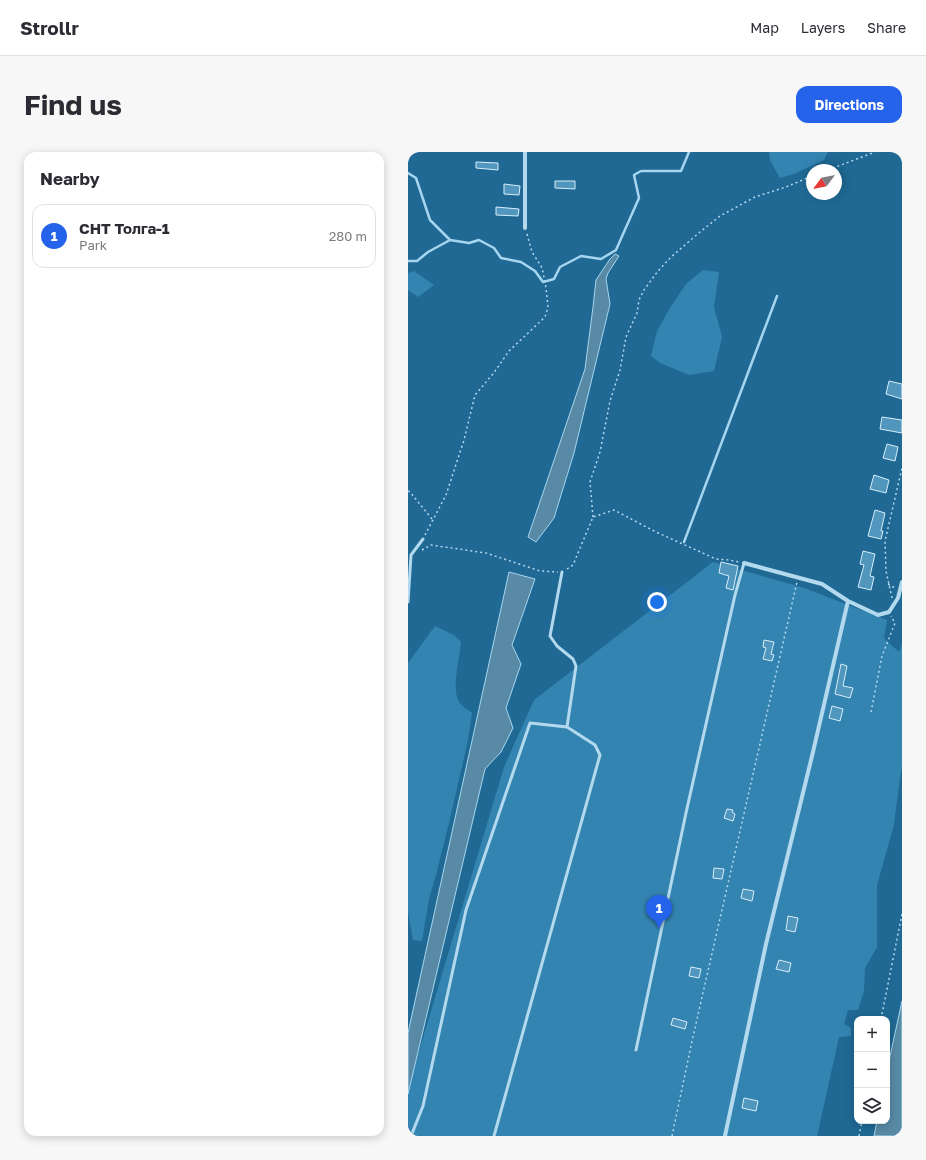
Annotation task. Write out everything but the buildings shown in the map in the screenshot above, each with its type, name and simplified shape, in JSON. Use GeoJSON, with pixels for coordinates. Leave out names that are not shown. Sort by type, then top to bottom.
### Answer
{"type":"FeatureCollection","features":[{"type":"Feature","properties":{"kind":"street"},"geometry":{"type":"LineString","coordinates":[[525,152],[525,228]]}},
{"type":"Feature","properties":{"kind":"street"},"geometry":{"type":"LineString","coordinates":[[744,563],[822,584],[848,601],[878,615],[889,612],[898,598],[902,582]]}},
{"type":"Feature","properties":{"kind":"street"},"geometry":{"type":"LineString","coordinates":[[725,1136],[766,944],[848,601]]}},
{"type":"Feature","properties":{"kind":"lane"},"geometry":{"type":"LineString","coordinates":[[408,602],[410,556],[423,539]]}},
{"type":"Feature","properties":{"kind":"lane"},"geometry":{"type":"LineString","coordinates":[[636,1050],[691,791],[735,595],[744,563]]}},
{"type":"Feature","properties":{"kind":"lane"},"geometry":{"type":"LineString","coordinates":[[562,572],[550,636],[557,646],[573,659],[576,666],[567,727]]}},
{"type":"Feature","properties":{"kind":"lane"},"geometry":{"type":"LineString","coordinates":[[411,1136],[423,1106],[466,910],[530,723],[567,727],[595,746],[600,755],[494,1136]]}},
{"type":"Feature","properties":{"kind":"path"},"geometry":{"type":"LineString","coordinates":[[842,165],[875,152]]}},
{"type":"Feature","properties":{"kind":"path"},"geometry":{"type":"LineString","coordinates":[[410,556],[432,545],[486,553],[540,571],[562,572],[573,565],[592,517],[590,482],[600,452],[610,401],[620,370],[626,337],[637,314],[639,300],[644,290],[671,257],[720,216],[754,197],[806,178]]}},
{"type":"Feature","properties":{"kind":"path"},"geometry":{"type":"LineString","coordinates":[[423,539],[446,495],[464,440],[476,395],[509,352],[545,317],[548,307],[543,272],[532,252],[525,228]]}},
{"type":"Feature","properties":{"kind":"path"},"geometry":{"type":"LineString","coordinates":[[894,605],[886,571],[885,541],[902,468]]}},
{"type":"Feature","properties":{"kind":"path"},"geometry":{"type":"LineString","coordinates":[[408,490],[433,520]]}},
{"type":"Feature","properties":{"kind":"path"},"geometry":{"type":"LineString","coordinates":[[592,517],[614,510],[656,532],[716,560],[729,560],[744,563]]}},
{"type":"Feature","properties":{"kind":"path"},"geometry":{"type":"LineString","coordinates":[[672,1136],[798,578]]}},
{"type":"Feature","properties":{"kind":"path"},"geometry":{"type":"LineString","coordinates":[[871,712],[882,656],[895,623],[889,612]]}},
{"type":"Feature","properties":{"kind":"path"},"geometry":{"type":"LineString","coordinates":[[882,1016],[902,914]]}},
{"type":"Feature","properties":{"kind":"path"},"geometry":{"type":"LineString","coordinates":[[859,1136],[861,1124]]}},
{"type":"Feature","properties":{"kind":"shaded area"},"geometry":{"type":"Polygon","coordinates":[[[769,152],[828,152],[824,160],[815,164],[806,164],[806,168],[780,178],[770,160],[769,152]]]}},
{"type":"Feature","properties":{"kind":"shaded area"},"geometry":{"type":"Polygon","coordinates":[[[615,254],[619,256],[608,273],[606,279],[610,304],[574,453],[554,518],[536,542],[528,537],[585,369],[596,280],[615,254]]]}},
{"type":"Feature","properties":{"kind":"shaded area"},"geometry":{"type":"Polygon","coordinates":[[[703,270],[719,272],[714,307],[722,337],[714,371],[689,375],[660,363],[651,356],[657,331],[670,308],[686,284],[703,270]]]}},
{"type":"Feature","properties":{"kind":"shaded area"},"geometry":{"type":"Polygon","coordinates":[[[414,271],[434,285],[418,297],[408,290],[408,273],[414,271]]]}},
{"type":"Feature","properties":{"kind":"shaded area"},"geometry":{"type":"Polygon","coordinates":[[[713,562],[804,588],[887,620],[884,638],[899,652],[902,644],[902,768],[894,825],[877,885],[877,947],[865,968],[864,991],[858,1010],[848,1010],[844,1024],[851,1028],[851,1036],[839,1037],[817,1136],[408,1136],[408,1088],[504,767],[534,700],[713,562]]]}},
{"type":"Feature","properties":{"kind":"shaded area"},"geometry":{"type":"Polygon","coordinates":[[[509,572],[535,579],[512,645],[521,664],[506,708],[513,728],[501,752],[485,769],[408,1094],[408,1033],[509,572]]]}},
{"type":"Feature","properties":{"kind":"shaded area"},"geometry":{"type":"Polygon","coordinates":[[[435,626],[454,635],[461,642],[456,681],[457,696],[459,702],[472,713],[468,740],[450,819],[429,899],[422,941],[413,940],[408,912],[408,663],[435,626]]]}},
{"type":"Feature","properties":{"kind":"shaded area"},"geometry":{"type":"Polygon","coordinates":[[[902,1001],[902,1136],[874,1136],[876,1124],[890,1124],[890,1056],[902,1001]]]}},
{"type":"Feature","properties":{"kind":"waterway"},"geometry":{"type":"LineString","coordinates":[[408,173],[416,178],[430,220],[450,240],[469,243],[479,240],[494,248],[501,258],[521,262],[535,271],[543,282],[554,279],[560,267],[581,256],[601,259],[616,250],[639,198],[634,175],[641,171],[681,171],[689,152]]}},
{"type":"Feature","properties":{"kind":"waterway"},"geometry":{"type":"LineString","coordinates":[[408,261],[417,261],[428,252],[450,240]]}},
{"type":"Feature","properties":{"kind":"waterway"},"geometry":{"type":"LineString","coordinates":[[684,542],[777,296]]}},
{"type":"Feature","properties":{"kind":"place","name":"СНТ Толга-1"},"geometry":{"type":"Point","coordinates":[659,928]}}]}
